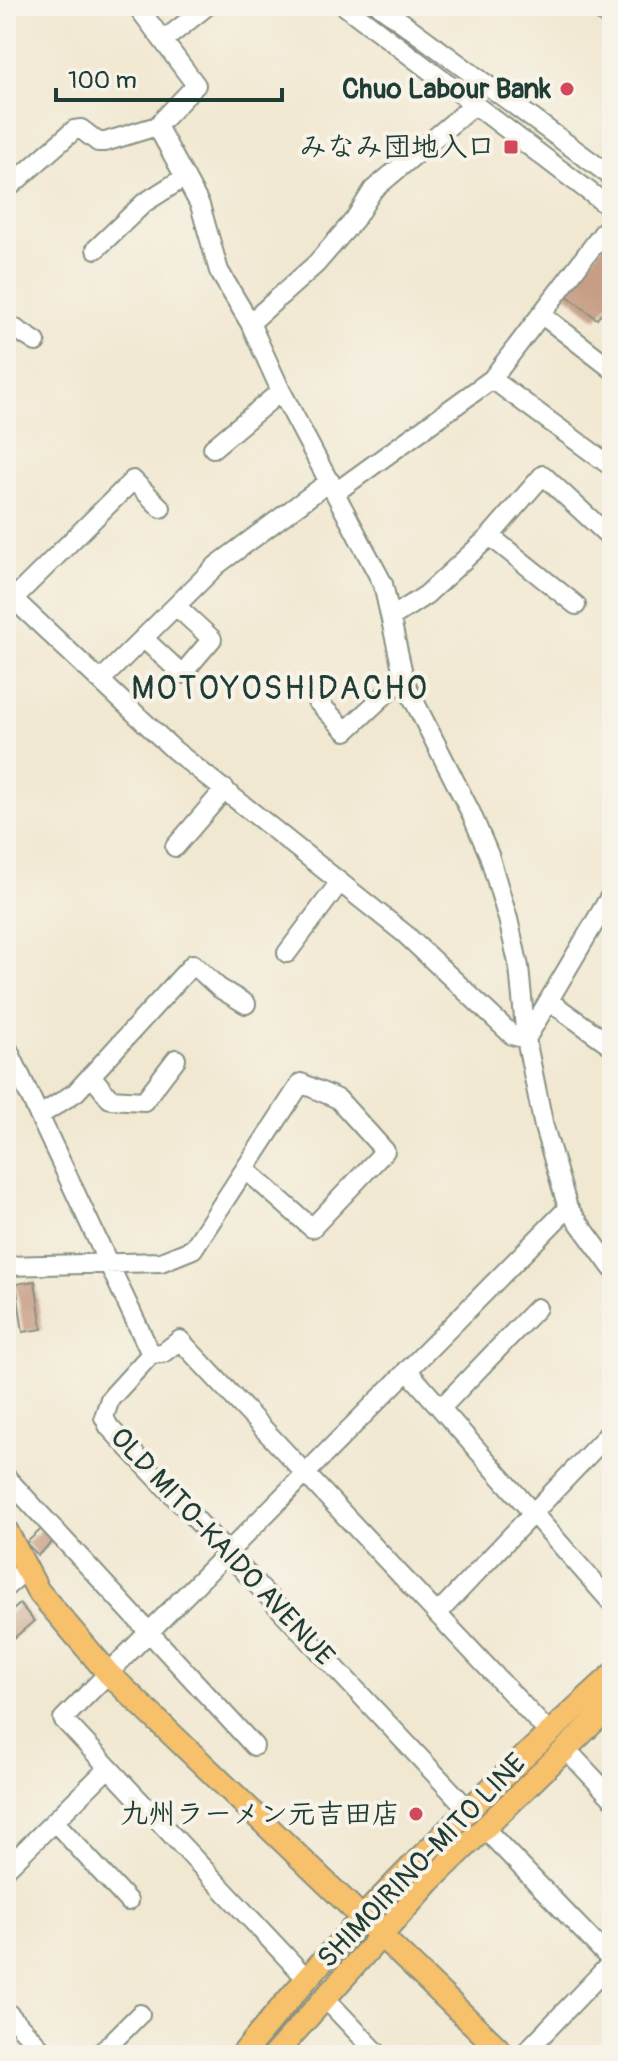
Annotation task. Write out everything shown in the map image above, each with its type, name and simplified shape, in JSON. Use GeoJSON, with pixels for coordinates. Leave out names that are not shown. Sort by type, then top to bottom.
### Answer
{"type":"FeatureCollection","features":[{"type":"Feature","properties":{"kind":"main road"},"geometry":{"type":"LineString","coordinates":[[6,1530],[25,1570],[71,1633],[108,1673],[505,2055]]}},
{"type":"Feature","properties":{"kind":"main road","name":"SHIMOIRINO-MITO LINE"},"geometry":{"type":"LineString","coordinates":[[242,2055],[362,1917],[467,1808],[612,1675]]}},
{"type":"Feature","properties":{"kind":"main road","name":"SHIMOIRINO-MITO LINE"},"geometry":{"type":"LineString","coordinates":[[274,2055],[380,1935],[483,1827],[612,1704]]}},
{"type":"Feature","properties":{"kind":"street"},"geometry":{"type":"LineString","coordinates":[[6,190],[74,130],[86,131],[98,142],[105,142],[157,126],[196,85],[137,6]]}},
{"type":"Feature","properties":{"kind":"street"},"geometry":{"type":"LineString","coordinates":[[163,41],[207,6]]}},
{"type":"Feature","properties":{"kind":"street"},"geometry":{"type":"LineString","coordinates":[[345,6],[612,209]]}},
{"type":"Feature","properties":{"kind":"street"},"geometry":{"type":"LineString","coordinates":[[380,6],[612,177]]}},
{"type":"Feature","properties":{"kind":"street"},"geometry":{"type":"LineString","coordinates":[[595,6],[612,19]]}},
{"type":"Feature","properties":{"kind":"street"},"geometry":{"type":"LineString","coordinates":[[250,323],[316,264],[355,219],[373,190],[475,104]]}},
{"type":"Feature","properties":{"kind":"street"},"geometry":{"type":"LineString","coordinates":[[157,126],[200,205],[219,271],[250,323],[281,391],[383,584],[404,677],[489,855],[519,967],[526,1039],[544,1127],[568,1208],[612,1268]]}},
{"type":"Feature","properties":{"kind":"street"},"geometry":{"type":"LineString","coordinates":[[96,249],[144,203],[185,177]]}},
{"type":"Feature","properties":{"kind":"street"},"geometry":{"type":"LineString","coordinates":[[101,680],[217,565],[492,379],[612,221]]}},
{"type":"Feature","properties":{"kind":"street"},"geometry":{"type":"LineString","coordinates":[[541,314],[612,369]]}},
{"type":"Feature","properties":{"kind":"street"},"geometry":{"type":"LineString","coordinates":[[6,331],[11,326],[36,342]]}},
{"type":"Feature","properties":{"kind":"street"},"geometry":{"type":"LineString","coordinates":[[492,379],[612,467]]}},
{"type":"Feature","properties":{"kind":"street"},"geometry":{"type":"LineString","coordinates":[[213,448],[281,391]]}},
{"type":"Feature","properties":{"kind":"street"},"geometry":{"type":"LineString","coordinates":[[392,617],[426,595],[490,536],[543,475],[612,539]]}},
{"type":"Feature","properties":{"kind":"street"},"geometry":{"type":"LineString","coordinates":[[161,508],[133,480],[10,595],[174,750],[405,934],[512,1035],[526,1039]]}},
{"type":"Feature","properties":{"kind":"street"},"geometry":{"type":"LineString","coordinates":[[490,536],[576,605]]}},
{"type":"Feature","properties":{"kind":"street"},"geometry":{"type":"LineString","coordinates":[[143,638],[182,674],[212,639],[176,606]]}},
{"type":"Feature","properties":{"kind":"street"},"geometry":{"type":"LineString","coordinates":[[316,700],[346,731],[404,677]]}},
{"type":"Feature","properties":{"kind":"street"},"geometry":{"type":"LineString","coordinates":[[175,847],[225,789]]}},
{"type":"Feature","properties":{"kind":"street"},"geometry":{"type":"LineString","coordinates":[[287,953],[340,882]]}},
{"type":"Feature","properties":{"kind":"street"},"geometry":{"type":"LineString","coordinates":[[526,1039],[612,893]]}},
{"type":"Feature","properties":{"kind":"street"},"geometry":{"type":"LineString","coordinates":[[39,1116],[76,1092],[193,964],[219,988],[246,1004]]}},
{"type":"Feature","properties":{"kind":"street"},"geometry":{"type":"LineString","coordinates":[[549,1001],[612,1046]]}},
{"type":"Feature","properties":{"kind":"street"},"geometry":{"type":"LineString","coordinates":[[6,1045],[151,1354],[163,1353],[180,1340],[549,1733]]}},
{"type":"Feature","properties":{"kind":"street"},"geometry":{"type":"LineString","coordinates":[[91,1075],[110,1099],[144,1101],[176,1059]]}},
{"type":"Feature","properties":{"kind":"street"},"geometry":{"type":"LineString","coordinates":[[6,1266],[161,1262],[193,1249],[245,1169],[301,1083],[338,1099],[385,1151],[312,1228],[245,1169]]}},
{"type":"Feature","properties":{"kind":"street"},"geometry":{"type":"LineString","coordinates":[[307,1979],[63,1719],[568,1208]]}},
{"type":"Feature","properties":{"kind":"street"},"geometry":{"type":"LineString","coordinates":[[441,1408],[537,1308]]}},
{"type":"Feature","properties":{"kind":"street","name":"OLD MITO-KAIDO AVENUE"},"geometry":{"type":"LineString","coordinates":[[151,1354],[105,1409],[109,1427],[467,1808]]}},
{"type":"Feature","properties":{"kind":"street"},"geometry":{"type":"LineString","coordinates":[[407,1370],[612,1603]]}},
{"type":"Feature","properties":{"kind":"street"},"geometry":{"type":"LineString","coordinates":[[437,1614],[612,1430]]}},
{"type":"Feature","properties":{"kind":"street"},"geometry":{"type":"LineString","coordinates":[[6,1477],[254,1746]]}},
{"type":"Feature","properties":{"kind":"street"},"geometry":{"type":"LineString","coordinates":[[6,1587],[25,1570]]}},
{"type":"Feature","properties":{"kind":"street"},"geometry":{"type":"LineString","coordinates":[[566,1749],[612,1798]]}},
{"type":"Feature","properties":{"kind":"street"},"geometry":{"type":"LineString","coordinates":[[6,1869],[107,1769]]}},
{"type":"Feature","properties":{"kind":"street"},"geometry":{"type":"LineString","coordinates":[[54,1821],[128,1901]]}},
{"type":"Feature","properties":{"kind":"street"},"geometry":{"type":"LineString","coordinates":[[483,1827],[612,1962],[523,2055]]}},
{"type":"Feature","properties":{"kind":"street"},"geometry":{"type":"LineString","coordinates":[[324,1997],[379,2055]]}},
{"type":"Feature","properties":{"kind":"street"},"geometry":{"type":"LineString","coordinates":[[6,2011],[47,2055]]}},
{"type":"Feature","properties":{"kind":"street"},"geometry":{"type":"LineString","coordinates":[[99,2055],[140,2014]]}},
{"type":"Feature","properties":{"kind":"building"},"geometry":{"type":"Polygon","coordinates":[[[610,235],[612,300],[597,319],[565,294],[610,235]]]}},
{"type":"Feature","properties":{"kind":"building"},"geometry":{"type":"Polygon","coordinates":[[[35,1281],[42,1329],[23,1332],[16,1284],[35,1281]]]}},
{"type":"Feature","properties":{"kind":"building"},"geometry":{"type":"Polygon","coordinates":[[[47,1524],[58,1537],[38,1555],[26,1543],[47,1524]]]}},
{"type":"Feature","properties":{"kind":"building"},"geometry":{"type":"Polygon","coordinates":[[[20,1604],[34,1621],[6,1645],[6,1616],[20,1604]]]}},
{"type":"Feature","properties":{"kind":"place","name":"Chuo Labour Bank"},"geometry":{"type":"Point","coordinates":[567,89]}},
{"type":"Feature","properties":{"kind":"place","name":"みなみ団地入口"},"geometry":{"type":"Point","coordinates":[511,147]}},
{"type":"Feature","properties":{"kind":"place","name":"九州ラーメン元吉田店"},"geometry":{"type":"Point","coordinates":[416,1814]}},
{"type":"Feature","properties":{"kind":"district","name":"MOTOYOSHIDACHO"},"geometry":{"type":"Point","coordinates":[280,689]}}]}
